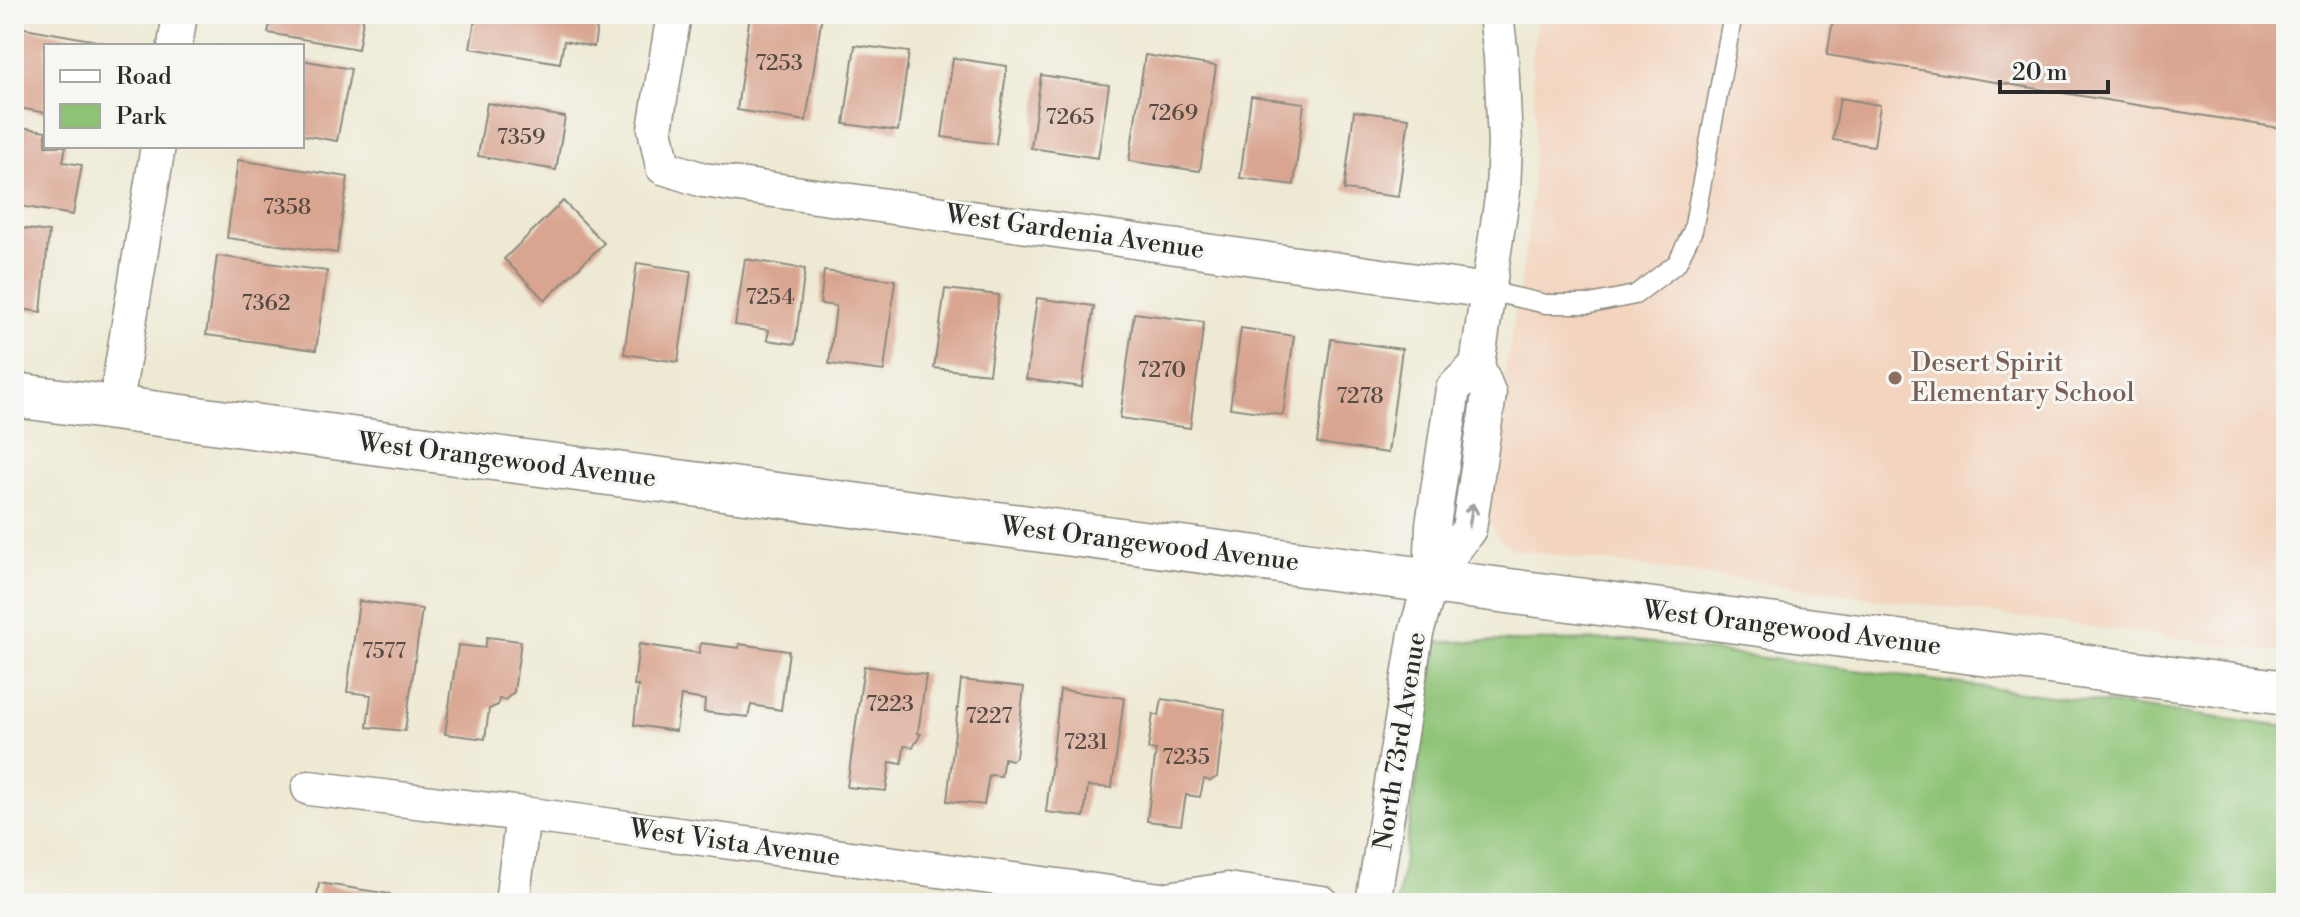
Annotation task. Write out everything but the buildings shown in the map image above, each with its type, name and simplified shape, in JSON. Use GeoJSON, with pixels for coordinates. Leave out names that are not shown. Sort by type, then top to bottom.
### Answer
{"type":"FeatureCollection","features":[{"type":"Feature","properties":{"kind":"street"},"geometry":{"type":"LineString","coordinates":[[175,44],[180,14]]}},
{"type":"Feature","properties":{"kind":"street","name":"West Gardenia Avenue"},"geometry":{"type":"LineString","coordinates":[[674,14],[655,129],[663,167],[703,180],[1488,291]]}},
{"type":"Feature","properties":{"kind":"street","name":"North 73rd Avenue"},"geometry":{"type":"LineString","coordinates":[[1373,903],[1416,633],[1431,581],[1433,525],[1453,389],[1477,365],[1500,227],[1505,143],[1496,14]]}},
{"type":"Feature","properties":{"kind":"street"},"geometry":{"type":"LineString","coordinates":[[115,409],[158,148]]}},
{"type":"Feature","properties":{"kind":"street","name":"West Orangewood Avenue"},"geometry":{"type":"LineString","coordinates":[[14,395],[2286,693]]}},
{"type":"Feature","properties":{"kind":"street","name":"West Vista Avenue"},"geometry":{"type":"LineString","coordinates":[[309,788],[1164,901],[1227,890],[1322,903]]}},
{"type":"Feature","properties":{"kind":"street"},"geometry":{"type":"LineString","coordinates":[[512,903],[523,814]]}},
{"type":"Feature","properties":{"kind":"lane"},"geometry":{"type":"LineString","coordinates":[[1488,291],[1546,304],[1590,304],[1635,295],[1677,263],[1693,230],[1733,14]]}},
{"type":"Feature","properties":{"kind":"shaded area","name":"Desert Spirit Elementary School"},"geometry":{"type":"Polygon","coordinates":[[[1539,14],[2286,14],[2286,653],[1511,549],[1497,537],[1489,520],[1485,489],[1523,266],[1532,193],[1535,113],[1531,57],[1539,14]]]}},
{"type":"Feature","properties":{"kind":"green space"},"geometry":{"type":"Polygon","coordinates":[[[1628,640],[2286,727],[2286,903],[1397,903],[1438,642],[1628,640]]]}},
{"type":"Feature","properties":{"kind":"place","name":"Desert Spirit Elementary School"},"geometry":{"type":"Point","coordinates":[1895,378]}}]}
